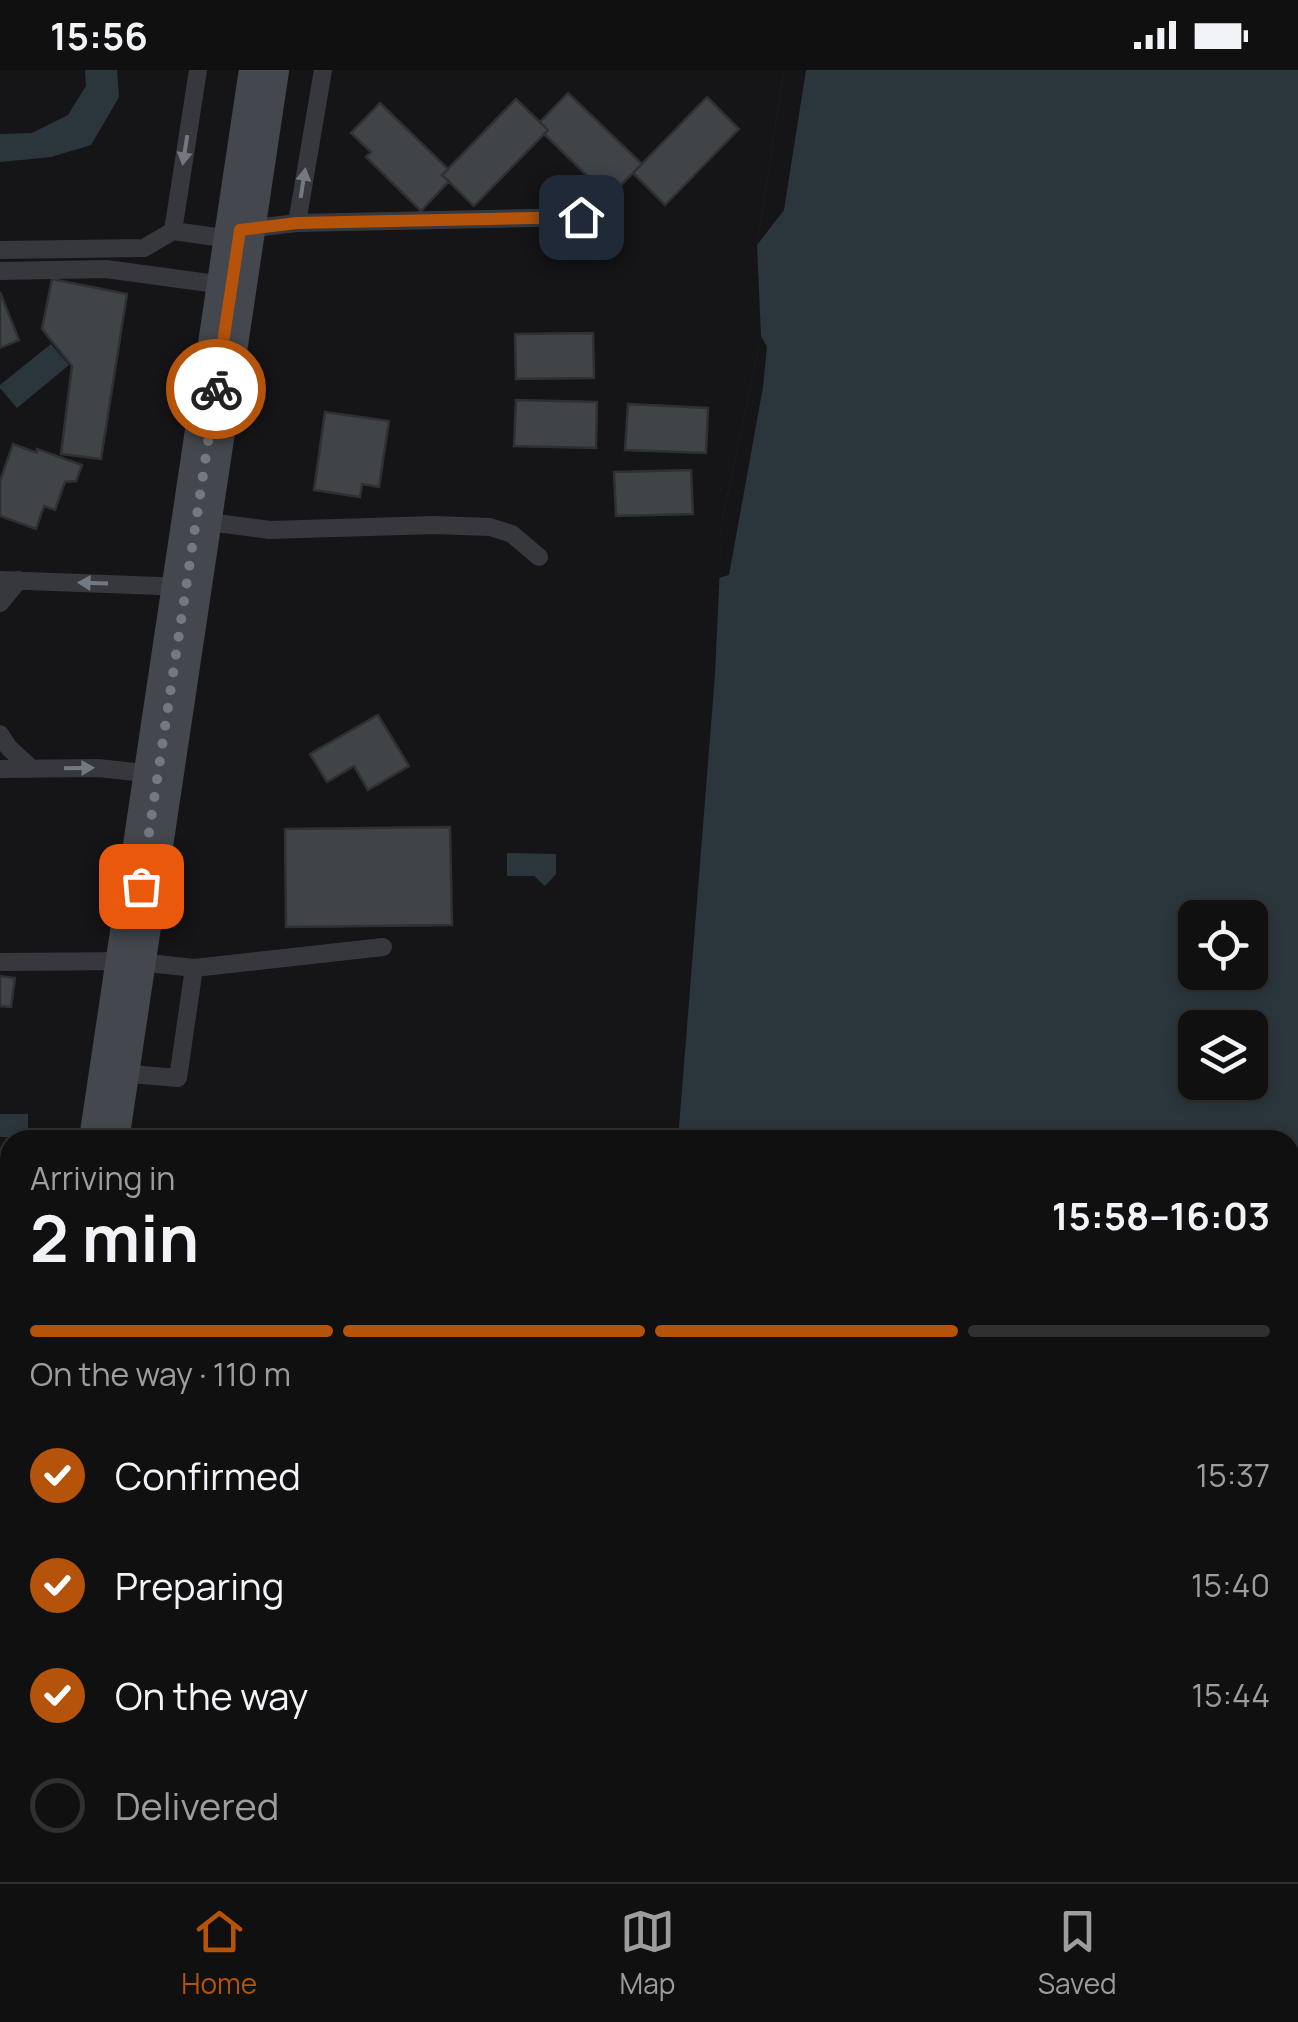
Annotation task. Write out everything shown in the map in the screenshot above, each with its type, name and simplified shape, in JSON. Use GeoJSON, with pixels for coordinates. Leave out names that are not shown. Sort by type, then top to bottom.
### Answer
{"type":"FeatureCollection","features":[{"type":"Feature","properties":{"kind":"main road"},"geometry":{"type":"LineString","coordinates":[[105,1130],[264,70]]}},
{"type":"Feature","properties":{"kind":"lane"},"geometry":{"type":"LineString","coordinates":[[173,231],[198,70]]}},
{"type":"Feature","properties":{"kind":"lane"},"geometry":{"type":"LineString","coordinates":[[297,223],[323,70]]}},
{"type":"Feature","properties":{"kind":"lane"},"geometry":{"type":"LineString","coordinates":[[0,271],[106,269],[236,252],[297,223],[581,217]]}},
{"type":"Feature","properties":{"kind":"lane"},"geometry":{"type":"LineString","coordinates":[[0,250],[144,248],[173,231],[236,252]]}},
{"type":"Feature","properties":{"kind":"lane"},"geometry":{"type":"LineString","coordinates":[[196,520],[270,530],[490,527],[512,534],[539,558]]}},
{"type":"Feature","properties":{"kind":"lane"},"geometry":{"type":"LineString","coordinates":[[0,602],[9,580],[186,587]]}},
{"type":"Feature","properties":{"kind":"lane"},"geometry":{"type":"LineString","coordinates":[[0,734],[9,748],[32,768]]}},
{"type":"Feature","properties":{"kind":"lane"},"geometry":{"type":"LineString","coordinates":[[0,769],[98,768],[158,774]]}},
{"type":"Feature","properties":{"kind":"lane"},"geometry":{"type":"LineString","coordinates":[[0,962],[130,960],[194,968],[383,948]]}},
{"type":"Feature","properties":{"kind":"lane"},"geometry":{"type":"LineString","coordinates":[[113,1072],[178,1078],[194,968]]}},
{"type":"Feature","properties":{"kind":"shaded area"},"geometry":{"type":"Polygon","coordinates":[[[85,70],[117,70],[119,97],[91,145],[51,157],[0,162],[0,134],[32,133],[68,115],[86,86],[85,70]]]}},
{"type":"Feature","properties":{"kind":"shaded area"},"geometry":{"type":"Polygon","coordinates":[[[784,70],[1298,70],[1298,1130],[679,1130],[715,675],[722,521],[761,336],[757,245],[784,70]]]}},
{"type":"Feature","properties":{"kind":"shaded area"},"geometry":{"type":"Polygon","coordinates":[[[51,344],[69,365],[17,408],[0,385],[51,344]]]}},
{"type":"Feature","properties":{"kind":"shaded area"},"geometry":{"type":"Polygon","coordinates":[[[507,853],[556,854],[556,874],[545,886],[534,876],[507,876],[507,853]]]}},
{"type":"Feature","properties":{"kind":"shaded area"},"geometry":{"type":"Polygon","coordinates":[[[0,1114],[28,1114],[28,1130],[0,1130],[0,1114]]]}},
{"type":"Feature","properties":{"kind":"pier"},"geometry":{"type":"Polygon","coordinates":[[[784,70],[806,70],[784,210],[757,245],[784,70]]]}},
{"type":"Feature","properties":{"kind":"pier"},"geometry":{"type":"Polygon","coordinates":[[[761,336],[767,347],[763,387],[729,575],[719,578],[722,521],[761,336]]]}},
{"type":"Feature","properties":{"kind":"building"},"geometry":{"type":"Polygon","coordinates":[[[568,93],[642,164],[609,197],[544,134],[548,130],[540,122],[568,93]]]}},
{"type":"Feature","properties":{"kind":"building"},"geometry":{"type":"Polygon","coordinates":[[[707,97],[739,129],[665,205],[633,173],[707,97]]]}},
{"type":"Feature","properties":{"kind":"building"},"geometry":{"type":"Polygon","coordinates":[[[516,99],[548,130],[474,206],[442,175],[516,99]]]}},
{"type":"Feature","properties":{"kind":"building"},"geometry":{"type":"Polygon","coordinates":[[[380,103],[448,169],[442,175],[449,181],[421,211],[366,157],[371,152],[351,133],[380,103]]]}},
{"type":"Feature","properties":{"kind":"building"},"geometry":{"type":"Polygon","coordinates":[[[52,279],[127,294],[101,459],[61,454],[72,366],[42,329],[52,279]]]}},
{"type":"Feature","properties":{"kind":"building"},"geometry":{"type":"Polygon","coordinates":[[[0,292],[19,340],[0,348],[0,292]]]}},
{"type":"Feature","properties":{"kind":"building"},"geometry":{"type":"Polygon","coordinates":[[[593,333],[594,378],[516,379],[515,334],[593,333]]]}},
{"type":"Feature","properties":{"kind":"building"},"geometry":{"type":"Polygon","coordinates":[[[516,400],[597,402],[596,448],[514,446],[516,400]]]}},
{"type":"Feature","properties":{"kind":"building"},"geometry":{"type":"Polygon","coordinates":[[[628,404],[708,408],[706,453],[625,450],[628,404]]]}},
{"type":"Feature","properties":{"kind":"building"},"geometry":{"type":"Polygon","coordinates":[[[325,412],[389,421],[379,487],[362,484],[360,497],[314,490],[325,412]]]}},
{"type":"Feature","properties":{"kind":"building"},"geometry":{"type":"Polygon","coordinates":[[[13,444],[82,465],[76,481],[65,482],[55,510],[44,506],[36,529],[0,516],[0,481],[13,444]]]}},
{"type":"Feature","properties":{"kind":"building"},"geometry":{"type":"Polygon","coordinates":[[[691,470],[693,514],[616,516],[614,472],[691,470]]]}},
{"type":"Feature","properties":{"kind":"building"},"geometry":{"type":"Polygon","coordinates":[[[378,715],[409,766],[368,790],[354,766],[327,782],[310,754],[378,715]]]}},
{"type":"Feature","properties":{"kind":"building"},"geometry":{"type":"Polygon","coordinates":[[[450,827],[452,925],[286,927],[285,829],[450,827]]]}},
{"type":"Feature","properties":{"kind":"building"},"geometry":{"type":"Polygon","coordinates":[[[0,976],[15,978],[11,1007],[0,1006],[0,976]]]}},
{"type":"Feature","properties":{"kind":"way so far"},"geometry":{"type":"LineString","coordinates":[[141,886],[216,389]]}},
{"type":"Feature","properties":{"kind":"route"},"geometry":{"type":"LineString","coordinates":[[216,389],[240,230],[297,223],[581,217]]}}]}
